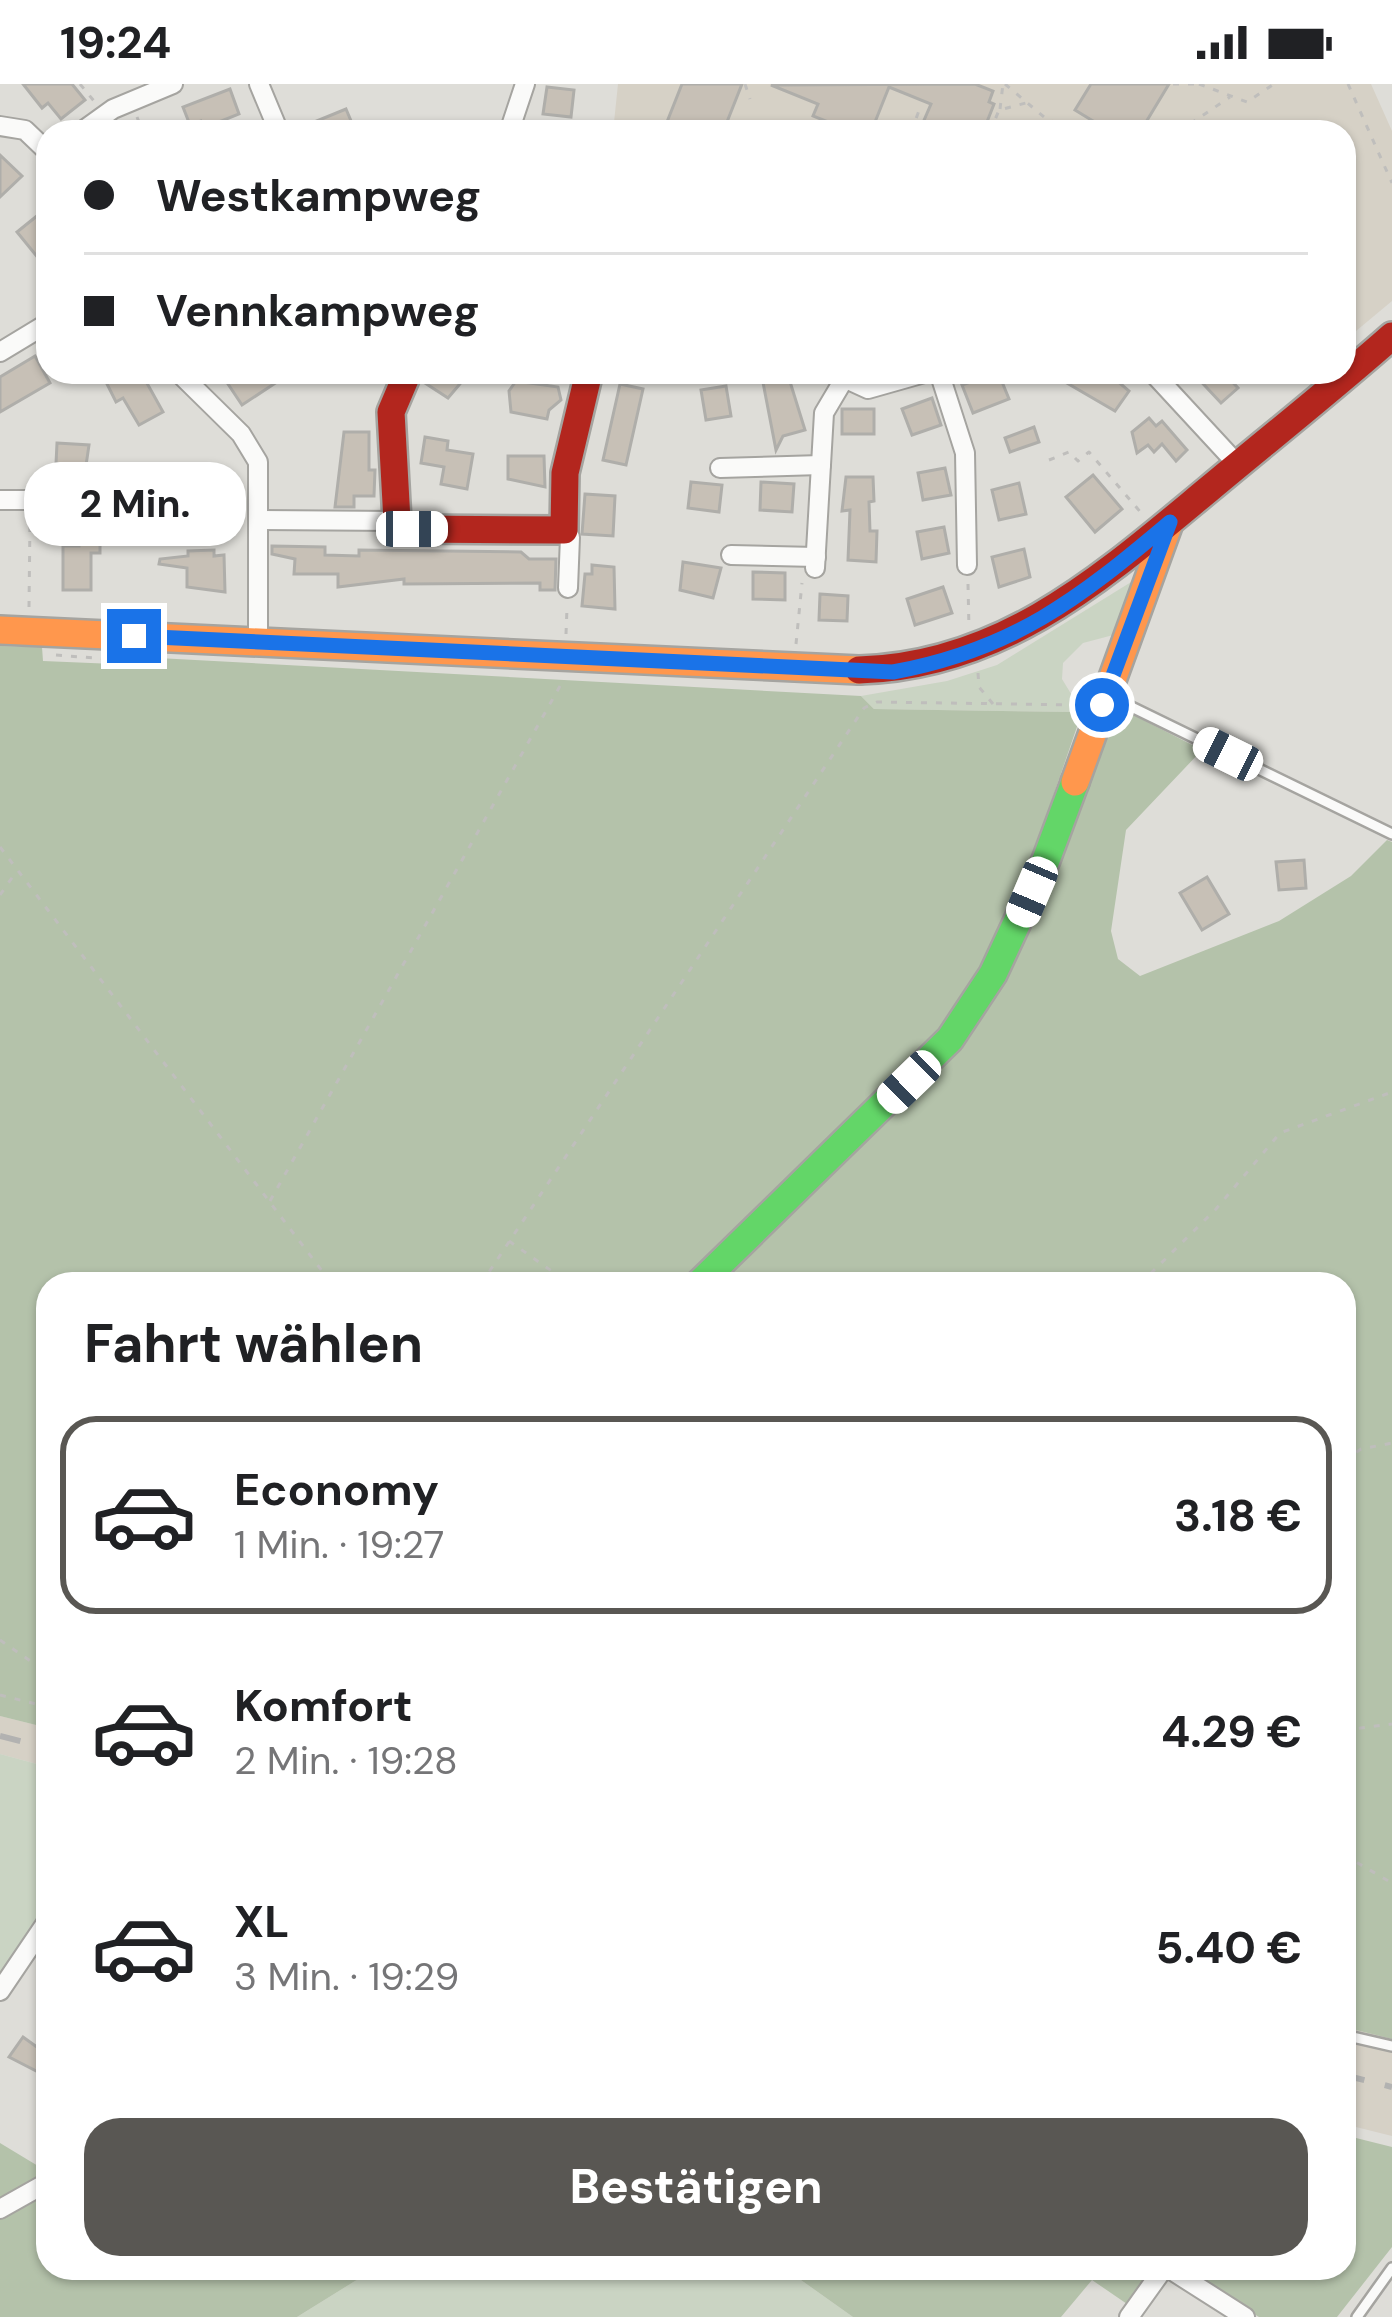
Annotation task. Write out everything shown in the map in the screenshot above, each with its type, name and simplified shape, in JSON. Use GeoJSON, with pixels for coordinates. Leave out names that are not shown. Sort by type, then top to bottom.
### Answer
{"type":"FeatureCollection","features":[{"type":"Feature","properties":{"kind":"street"},"geometry":{"type":"LineString","coordinates":[[96,120],[173,84]]}},
{"type":"Feature","properties":{"kind":"street"},"geometry":{"type":"LineString","coordinates":[[259,84],[274,120]]}},
{"type":"Feature","properties":{"kind":"street"},"geometry":{"type":"LineString","coordinates":[[513,120],[525,84]]}},
{"type":"Feature","properties":{"kind":"street"},"geometry":{"type":"LineString","coordinates":[[0,126],[25,130],[36,141]]}},
{"type":"Feature","properties":{"kind":"street"},"geometry":{"type":"LineString","coordinates":[[0,352],[36,330]]}},
{"type":"Feature","properties":{"kind":"street"},"geometry":{"type":"LineString","coordinates":[[1356,366],[1392,336]]}},
{"type":"Feature","properties":{"kind":"street"},"geometry":{"type":"LineString","coordinates":[[190,384],[251,446],[260,476],[258,643]]}},
{"type":"Feature","properties":{"kind":"street"},"geometry":{"type":"LineString","coordinates":[[397,521],[391,412],[402,384]]}},
{"type":"Feature","properties":{"kind":"street"},"geometry":{"type":"LineString","coordinates":[[568,588],[565,473],[586,384]]}},
{"type":"Feature","properties":{"kind":"street"},"geometry":{"type":"LineString","coordinates":[[731,555],[816,563],[824,413],[834,384]]}},
{"type":"Feature","properties":{"kind":"street"},"geometry":{"type":"LineString","coordinates":[[856,384],[868,389],[886,384]]}},
{"type":"Feature","properties":{"kind":"street"},"geometry":{"type":"LineString","coordinates":[[943,384],[964,444],[968,565]]}},
{"type":"Feature","properties":{"kind":"street"},"geometry":{"type":"LineString","coordinates":[[1163,384],[1238,465]]}},
{"type":"Feature","properties":{"kind":"street"},"geometry":{"type":"LineString","coordinates":[[0,630],[258,643],[565,648],[860,673],[934,664],[975,653],[1037,625],[1157,519],[1238,465],[1335,384]]}},
{"type":"Feature","properties":{"kind":"street"},"geometry":{"type":"LineString","coordinates":[[720,468],[821,465]]}},
{"type":"Feature","properties":{"kind":"street"},"geometry":{"type":"LineString","coordinates":[[0,500],[30,500]]}},
{"type":"Feature","properties":{"kind":"street"},"geometry":{"type":"LineString","coordinates":[[711,1272],[950,1039],[1018,924],[1104,700],[1157,519]]}},
{"type":"Feature","properties":{"kind":"street"},"geometry":{"type":"LineString","coordinates":[[261,520],[397,521],[412,529],[564,530]]}},
{"type":"Feature","properties":{"kind":"street"},"geometry":{"type":"LineString","coordinates":[[0,1991],[36,1938]]}},
{"type":"Feature","properties":{"kind":"street"},"geometry":{"type":"LineString","coordinates":[[0,2209],[36,2189]]}},
{"type":"Feature","properties":{"kind":"street"},"geometry":{"type":"LineString","coordinates":[[1129,2317],[1157,2280]]}},
{"type":"Feature","properties":{"kind":"street"},"geometry":{"type":"LineString","coordinates":[[1185,2280],[1245,2317]]}},
{"type":"Feature","properties":{"kind":"lane"},"geometry":{"type":"LineString","coordinates":[[1104,700],[1392,834]]}},
{"type":"Feature","properties":{"kind":"lane"},"geometry":{"type":"LineString","coordinates":[[1356,2038],[1392,2047]]}},
{"type":"Feature","properties":{"kind":"lane"},"geometry":{"type":"LineString","coordinates":[[1357,2317],[1392,2268]]}},
{"type":"Feature","properties":{"kind":"path"},"geometry":{"type":"LineString","coordinates":[[80,84],[104,114]]}},
{"type":"Feature","properties":{"kind":"path"},"geometry":{"type":"LineString","coordinates":[[745,84],[750,99]]}},
{"type":"Feature","properties":{"kind":"path"},"geometry":{"type":"LineString","coordinates":[[1004,84],[1053,120]]}},
{"type":"Feature","properties":{"kind":"path"},"geometry":{"type":"LineString","coordinates":[[995,120],[1004,84]]}},
{"type":"Feature","properties":{"kind":"path"},"geometry":{"type":"LineString","coordinates":[[1173,84],[1197,84],[1247,102],[1272,86],[1274,98]]}},
{"type":"Feature","properties":{"kind":"path"},"geometry":{"type":"LineString","coordinates":[[1348,84],[1392,182]]}},
{"type":"Feature","properties":{"kind":"path"},"geometry":{"type":"LineString","coordinates":[[1196,120],[1232,96]]}},
{"type":"Feature","properties":{"kind":"path"},"geometry":{"type":"LineString","coordinates":[[999,110],[1026,104]]}},
{"type":"Feature","properties":{"kind":"path"},"geometry":{"type":"LineString","coordinates":[[916,120],[920,108]]}},
{"type":"Feature","properties":{"kind":"path"},"geometry":{"type":"LineString","coordinates":[[1049,460],[1069,452],[1078,461],[1089,452],[1157,519]]}},
{"type":"Feature","properties":{"kind":"path"},"geometry":{"type":"LineString","coordinates":[[28,613],[30,500]]}},
{"type":"Feature","properties":{"kind":"path"},"geometry":{"type":"LineString","coordinates":[[796,650],[799,585],[816,563]]}},
{"type":"Feature","properties":{"kind":"path"},"geometry":{"type":"LineString","coordinates":[[968,565],[970,634]]}},
{"type":"Feature","properties":{"kind":"path"},"geometry":{"type":"LineString","coordinates":[[269,1202],[561,690],[568,588]]}},
{"type":"Feature","properties":{"kind":"path"},"geometry":{"type":"LineString","coordinates":[[489,1272],[869,703],[1104,700]]}},
{"type":"Feature","properties":{"kind":"path"},"geometry":{"type":"LineString","coordinates":[[0,847],[323,1272]]}},
{"type":"Feature","properties":{"kind":"path"},"geometry":{"type":"LineString","coordinates":[[0,895],[16,872]]}},
{"type":"Feature","properties":{"kind":"path"},"geometry":{"type":"LineString","coordinates":[[1152,1272],[1216,1209],[1280,1133],[1392,1091]]}},
{"type":"Feature","properties":{"kind":"path"},"geometry":{"type":"LineString","coordinates":[[509,1240],[553,1272]]}},
{"type":"Feature","properties":{"kind":"path"},"geometry":{"type":"LineString","coordinates":[[1356,1453],[1392,1443]]}},
{"type":"Feature","properties":{"kind":"path"},"geometry":{"type":"LineString","coordinates":[[0,1640],[36,1665]]}},
{"type":"Feature","properties":{"kind":"path"},"geometry":{"type":"LineString","coordinates":[[0,1695],[36,1705]]}},
{"type":"Feature","properties":{"kind":"path"},"geometry":{"type":"LineString","coordinates":[[1356,1728],[1392,1724]]}},
{"type":"Feature","properties":{"kind":"path"},"geometry":{"type":"LineString","coordinates":[[1356,1863],[1392,1883]]}},
{"type":"Feature","properties":{"kind":"shaded area"},"geometry":{"type":"Polygon","coordinates":[[[618,84],[1371,84],[1392,131],[1392,301],[1356,331],[1356,120],[614,120],[618,84]]]}},
{"type":"Feature","properties":{"kind":"shaded area"},"geometry":{"type":"Polygon","coordinates":[[[0,1716],[36,1725],[36,1764],[0,1754],[0,1716]]]}},
{"type":"Feature","properties":{"kind":"shaded area"},"geometry":{"type":"Polygon","coordinates":[[[1356,2030],[1392,2039],[1392,2136],[1356,2127],[1356,2030]]]}},
{"type":"Feature","properties":{"kind":"green space"},"geometry":{"type":"Polygon","coordinates":[[[1136,579],[1117,634],[1083,643],[1063,663],[1062,679],[1076,702],[1073,712],[874,709],[861,696],[947,681],[997,665],[1136,579]]]}},
{"type":"Feature","properties":{"kind":"green space"},"geometry":{"type":"Polygon","coordinates":[[[0,646],[42,647],[43,661],[138,665],[139,657],[861,696],[874,709],[1073,712],[1079,721],[1011,919],[941,1033],[697,1272],[36,1272],[36,1725],[0,1716],[0,646]]]}},
{"type":"Feature","properties":{"kind":"green space"},"geometry":{"type":"Polygon","coordinates":[[[1118,707],[1202,750],[1126,830],[1111,931],[1118,959],[1140,976],[1279,921],[1351,876],[1387,840],[1392,842],[1392,2039],[1356,2030],[1356,1272],[723,1272],[958,1045],[1109,712],[1118,707]]]}},
{"type":"Feature","properties":{"kind":"green space"},"geometry":{"type":"Polygon","coordinates":[[[0,1754],[36,1764],[36,1921],[0,1974],[0,1754]]]}},
{"type":"Feature","properties":{"kind":"green space"},"geometry":{"type":"Polygon","coordinates":[[[1356,2138],[1392,2147],[1392,2247],[1337,2317],[1259,2317],[1200,2280],[1356,2280],[1356,2138]]]}},
{"type":"Feature","properties":{"kind":"green space"},"geometry":{"type":"Polygon","coordinates":[[[0,2143],[36,2165],[36,2280],[357,2280],[297,2317],[0,2317],[0,2143]]]}},
{"type":"Feature","properties":{"kind":"green space"},"geometry":{"type":"Polygon","coordinates":[[[357,2280],[801,2280],[853,2317],[297,2317],[357,2280]]]}},
{"type":"Feature","properties":{"kind":"green space"},"geometry":{"type":"Polygon","coordinates":[[[801,2280],[1092,2280],[1061,2317],[853,2317],[801,2280]]]}},
{"type":"Feature","properties":{"kind":"green space"},"geometry":{"type":"Polygon","coordinates":[[[1092,2280],[1148,2280],[1130,2306],[1092,2280]]]}},
{"type":"Feature","properties":{"kind":"building"},"geometry":{"type":"Polygon","coordinates":[[[23,84],[72,84],[85,100],[61,119],[48,103],[42,108],[23,84]]]}},
{"type":"Feature","properties":{"kind":"building"},"geometry":{"type":"Polygon","coordinates":[[[682,84],[742,84],[728,120],[668,120],[682,84]]]}},
{"type":"Feature","properties":{"kind":"building"},"geometry":{"type":"Polygon","coordinates":[[[975,84],[993,91],[989,102],[994,104],[988,120],[924,120],[931,104],[889,87],[876,120],[823,120],[813,116],[818,104],[771,85],[975,84]]]}},
{"type":"Feature","properties":{"kind":"building"},"geometry":{"type":"Polygon","coordinates":[[[1091,84],[1169,84],[1147,120],[1091,120],[1075,110],[1091,84]]]}},
{"type":"Feature","properties":{"kind":"building"},"geometry":{"type":"Polygon","coordinates":[[[547,87],[574,90],[571,117],[543,114],[547,87]]]}},
{"type":"Feature","properties":{"kind":"building"},"geometry":{"type":"Polygon","coordinates":[[[230,89],[239,114],[224,120],[188,120],[183,107],[230,89]]]}},
{"type":"Feature","properties":{"kind":"building"},"geometry":{"type":"Polygon","coordinates":[[[346,109],[351,120],[319,120],[346,109]]]}},
{"type":"Feature","properties":{"kind":"building"},"geometry":{"type":"Polygon","coordinates":[[[0,155],[22,176],[0,197],[0,155]]]}},
{"type":"Feature","properties":{"kind":"building"},"geometry":{"type":"Polygon","coordinates":[[[36,217],[36,255],[17,232],[36,217]]]}},
{"type":"Feature","properties":{"kind":"building"},"geometry":{"type":"Polygon","coordinates":[[[35,356],[36,384],[48,384],[0,412],[0,377],[35,356]]]}},
{"type":"Feature","properties":{"kind":"building"},"geometry":{"type":"Polygon","coordinates":[[[107,384],[147,384],[163,412],[139,425],[123,398],[116,402],[107,384]]]}},
{"type":"Feature","properties":{"kind":"building"},"geometry":{"type":"Polygon","coordinates":[[[228,384],[274,384],[242,405],[228,384]]]}},
{"type":"Feature","properties":{"kind":"building"},"geometry":{"type":"Polygon","coordinates":[[[427,384],[460,384],[448,398],[427,384]]]}},
{"type":"Feature","properties":{"kind":"building"},"geometry":{"type":"Polygon","coordinates":[[[514,384],[558,387],[561,400],[549,410],[547,419],[511,412],[509,391],[514,384]]]}},
{"type":"Feature","properties":{"kind":"building"},"geometry":{"type":"Polygon","coordinates":[[[620,384],[643,389],[626,465],[603,460],[620,384]]]}},
{"type":"Feature","properties":{"kind":"building"},"geometry":{"type":"Polygon","coordinates":[[[763,384],[791,384],[805,430],[783,436],[776,450],[763,384]]]}},
{"type":"Feature","properties":{"kind":"building"},"geometry":{"type":"Polygon","coordinates":[[[1003,384],[1009,399],[973,413],[962,385],[1003,384]]]}},
{"type":"Feature","properties":{"kind":"building"},"geometry":{"type":"Polygon","coordinates":[[[1069,384],[1121,384],[1129,391],[1115,411],[1069,384]]]}},
{"type":"Feature","properties":{"kind":"building"},"geometry":{"type":"Polygon","coordinates":[[[1203,384],[1238,388],[1221,403],[1203,384]]]}},
{"type":"Feature","properties":{"kind":"building"},"geometry":{"type":"Polygon","coordinates":[[[726,386],[731,416],[706,420],[701,390],[726,386]]]}},
{"type":"Feature","properties":{"kind":"building"},"geometry":{"type":"Polygon","coordinates":[[[932,398],[941,425],[912,435],[902,409],[932,398]]]}},
{"type":"Feature","properties":{"kind":"building"},"geometry":{"type":"Polygon","coordinates":[[[842,409],[874,409],[874,434],[842,434],[842,409]]]}},
{"type":"Feature","properties":{"kind":"building"},"geometry":{"type":"Polygon","coordinates":[[[1149,418],[1156,426],[1162,421],[1187,450],[1176,461],[1162,444],[1154,452],[1148,445],[1137,453],[1132,432],[1149,418]]]}},
{"type":"Feature","properties":{"kind":"building"},"geometry":{"type":"Polygon","coordinates":[[[1034,427],[1039,442],[1010,452],[1005,438],[1034,427]]]}},
{"type":"Feature","properties":{"kind":"building"},"geometry":{"type":"Polygon","coordinates":[[[344,432],[369,432],[369,470],[375,470],[374,496],[354,496],[354,507],[335,507],[344,432]]]}},
{"type":"Feature","properties":{"kind":"building"},"geometry":{"type":"Polygon","coordinates":[[[425,437],[448,441],[447,450],[473,454],[467,489],[441,484],[444,467],[421,463],[425,437]]]}},
{"type":"Feature","properties":{"kind":"building"},"geometry":{"type":"Polygon","coordinates":[[[57,443],[89,445],[83,486],[55,485],[57,443]]]}},
{"type":"Feature","properties":{"kind":"building"},"geometry":{"type":"Polygon","coordinates":[[[508,456],[544,456],[545,487],[508,479],[508,456]]]}},
{"type":"Feature","properties":{"kind":"building"},"geometry":{"type":"Polygon","coordinates":[[[945,468],[951,495],[923,500],[918,473],[945,468]]]}},
{"type":"Feature","properties":{"kind":"building"},"geometry":{"type":"Polygon","coordinates":[[[225,474],[221,510],[196,512],[195,476],[225,474]]]}},
{"type":"Feature","properties":{"kind":"building"},"geometry":{"type":"Polygon","coordinates":[[[1093,475],[1122,509],[1095,532],[1066,497],[1093,475]]]}},
{"type":"Feature","properties":{"kind":"building"},"geometry":{"type":"Polygon","coordinates":[[[846,477],[873,477],[870,531],[877,531],[876,562],[848,560],[850,510],[842,511],[846,477]]]}},
{"type":"Feature","properties":{"kind":"building"},"geometry":{"type":"Polygon","coordinates":[[[691,482],[722,485],[719,512],[688,508],[691,482]]]}},
{"type":"Feature","properties":{"kind":"building"},"geometry":{"type":"Polygon","coordinates":[[[761,482],[794,484],[792,512],[760,510],[761,482]]]}},
{"type":"Feature","properties":{"kind":"building"},"geometry":{"type":"Polygon","coordinates":[[[1019,483],[1026,514],[999,520],[992,490],[1019,483]]]}},
{"type":"Feature","properties":{"kind":"building"},"geometry":{"type":"Polygon","coordinates":[[[585,494],[615,496],[613,536],[582,534],[585,494]]]}},
{"type":"Feature","properties":{"kind":"building"},"geometry":{"type":"Polygon","coordinates":[[[944,527],[949,553],[922,559],[917,532],[944,527]]]}},
{"type":"Feature","properties":{"kind":"building"},"geometry":{"type":"Polygon","coordinates":[[[79,536],[100,536],[100,553],[91,553],[91,590],[63,590],[63,546],[79,546],[79,536]]]}},
{"type":"Feature","properties":{"kind":"building"},"geometry":{"type":"Polygon","coordinates":[[[272,546],[325,547],[325,555],[359,556],[359,550],[521,552],[529,559],[556,559],[555,590],[540,590],[540,583],[404,584],[404,579],[338,587],[338,574],[294,574],[295,559],[272,554],[272,546]]]}},
{"type":"Feature","properties":{"kind":"building"},"geometry":{"type":"Polygon","coordinates":[[[1024,549],[1030,577],[999,587],[992,557],[1024,549]]]}},
{"type":"Feature","properties":{"kind":"building"},"geometry":{"type":"Polygon","coordinates":[[[214,550],[214,556],[224,555],[225,592],[187,587],[187,568],[159,564],[160,559],[188,556],[188,551],[214,550]]]}},
{"type":"Feature","properties":{"kind":"building"},"geometry":{"type":"Polygon","coordinates":[[[683,562],[721,568],[713,598],[680,590],[683,562]]]}},
{"type":"Feature","properties":{"kind":"building"},"geometry":{"type":"Polygon","coordinates":[[[592,565],[614,567],[615,609],[582,606],[585,574],[592,574],[592,565]]]}},
{"type":"Feature","properties":{"kind":"building"},"geometry":{"type":"Polygon","coordinates":[[[753,572],[785,573],[785,600],[753,599],[753,572]]]}},
{"type":"Feature","properties":{"kind":"building"},"geometry":{"type":"Polygon","coordinates":[[[943,587],[952,613],[915,625],[907,599],[943,587]]]}},
{"type":"Feature","properties":{"kind":"building"},"geometry":{"type":"Polygon","coordinates":[[[820,594],[848,596],[847,621],[819,620],[820,594]]]}},
{"type":"Feature","properties":{"kind":"building"},"geometry":{"type":"Polygon","coordinates":[[[1304,860],[1306,888],[1279,890],[1276,862],[1304,860]]]}},
{"type":"Feature","properties":{"kind":"building"},"geometry":{"type":"Polygon","coordinates":[[[1207,877],[1229,914],[1202,930],[1180,893],[1207,877]]]}},
{"type":"Feature","properties":{"kind":"building"},"geometry":{"type":"Polygon","coordinates":[[[23,2037],[36,2046],[36,2071],[9,2057],[23,2037]]]}},
{"type":"Feature","properties":{"kind":"railway"},"geometry":{"type":"LineString","coordinates":[[0,1736],[36,1745]]}},
{"type":"Feature","properties":{"kind":"railway"},"geometry":{"type":"LineString","coordinates":[[1356,2078],[1392,2087]]}},
{"type":"Feature","properties":{"kind":"traffic: fast"},"geometry":{"type":"LineString","coordinates":[[711,1272],[950,1039],[993,974],[1046,860],[1075,782]]}},
{"type":"Feature","properties":{"kind":"traffic: slow"},"geometry":{"type":"LineString","coordinates":[[1075,782],[1168,526]]}},
{"type":"Feature","properties":{"kind":"traffic: slow"},"geometry":{"type":"LineString","coordinates":[[0,630],[859,670]]}},
{"type":"Feature","properties":{"kind":"traffic: jam"},"geometry":{"type":"LineString","coordinates":[[1356,367],[1392,336]]}},
{"type":"Feature","properties":{"kind":"traffic: jam"},"geometry":{"type":"LineString","coordinates":[[403,384],[391,412],[397,521],[412,529],[564,530],[565,473],[586,384]]}},
{"type":"Feature","properties":{"kind":"traffic: jam"},"geometry":{"type":"LineString","coordinates":[[859,670],[911,665],[960,652],[1049,611],[1130,553],[1336,384]]}},
{"type":"Feature","properties":{"kind":"route"},"geometry":{"type":"LineString","coordinates":[[134,636],[893,672],[956,659],[1019,634],[1079,597],[1170,522],[1102,705]]}}]}
